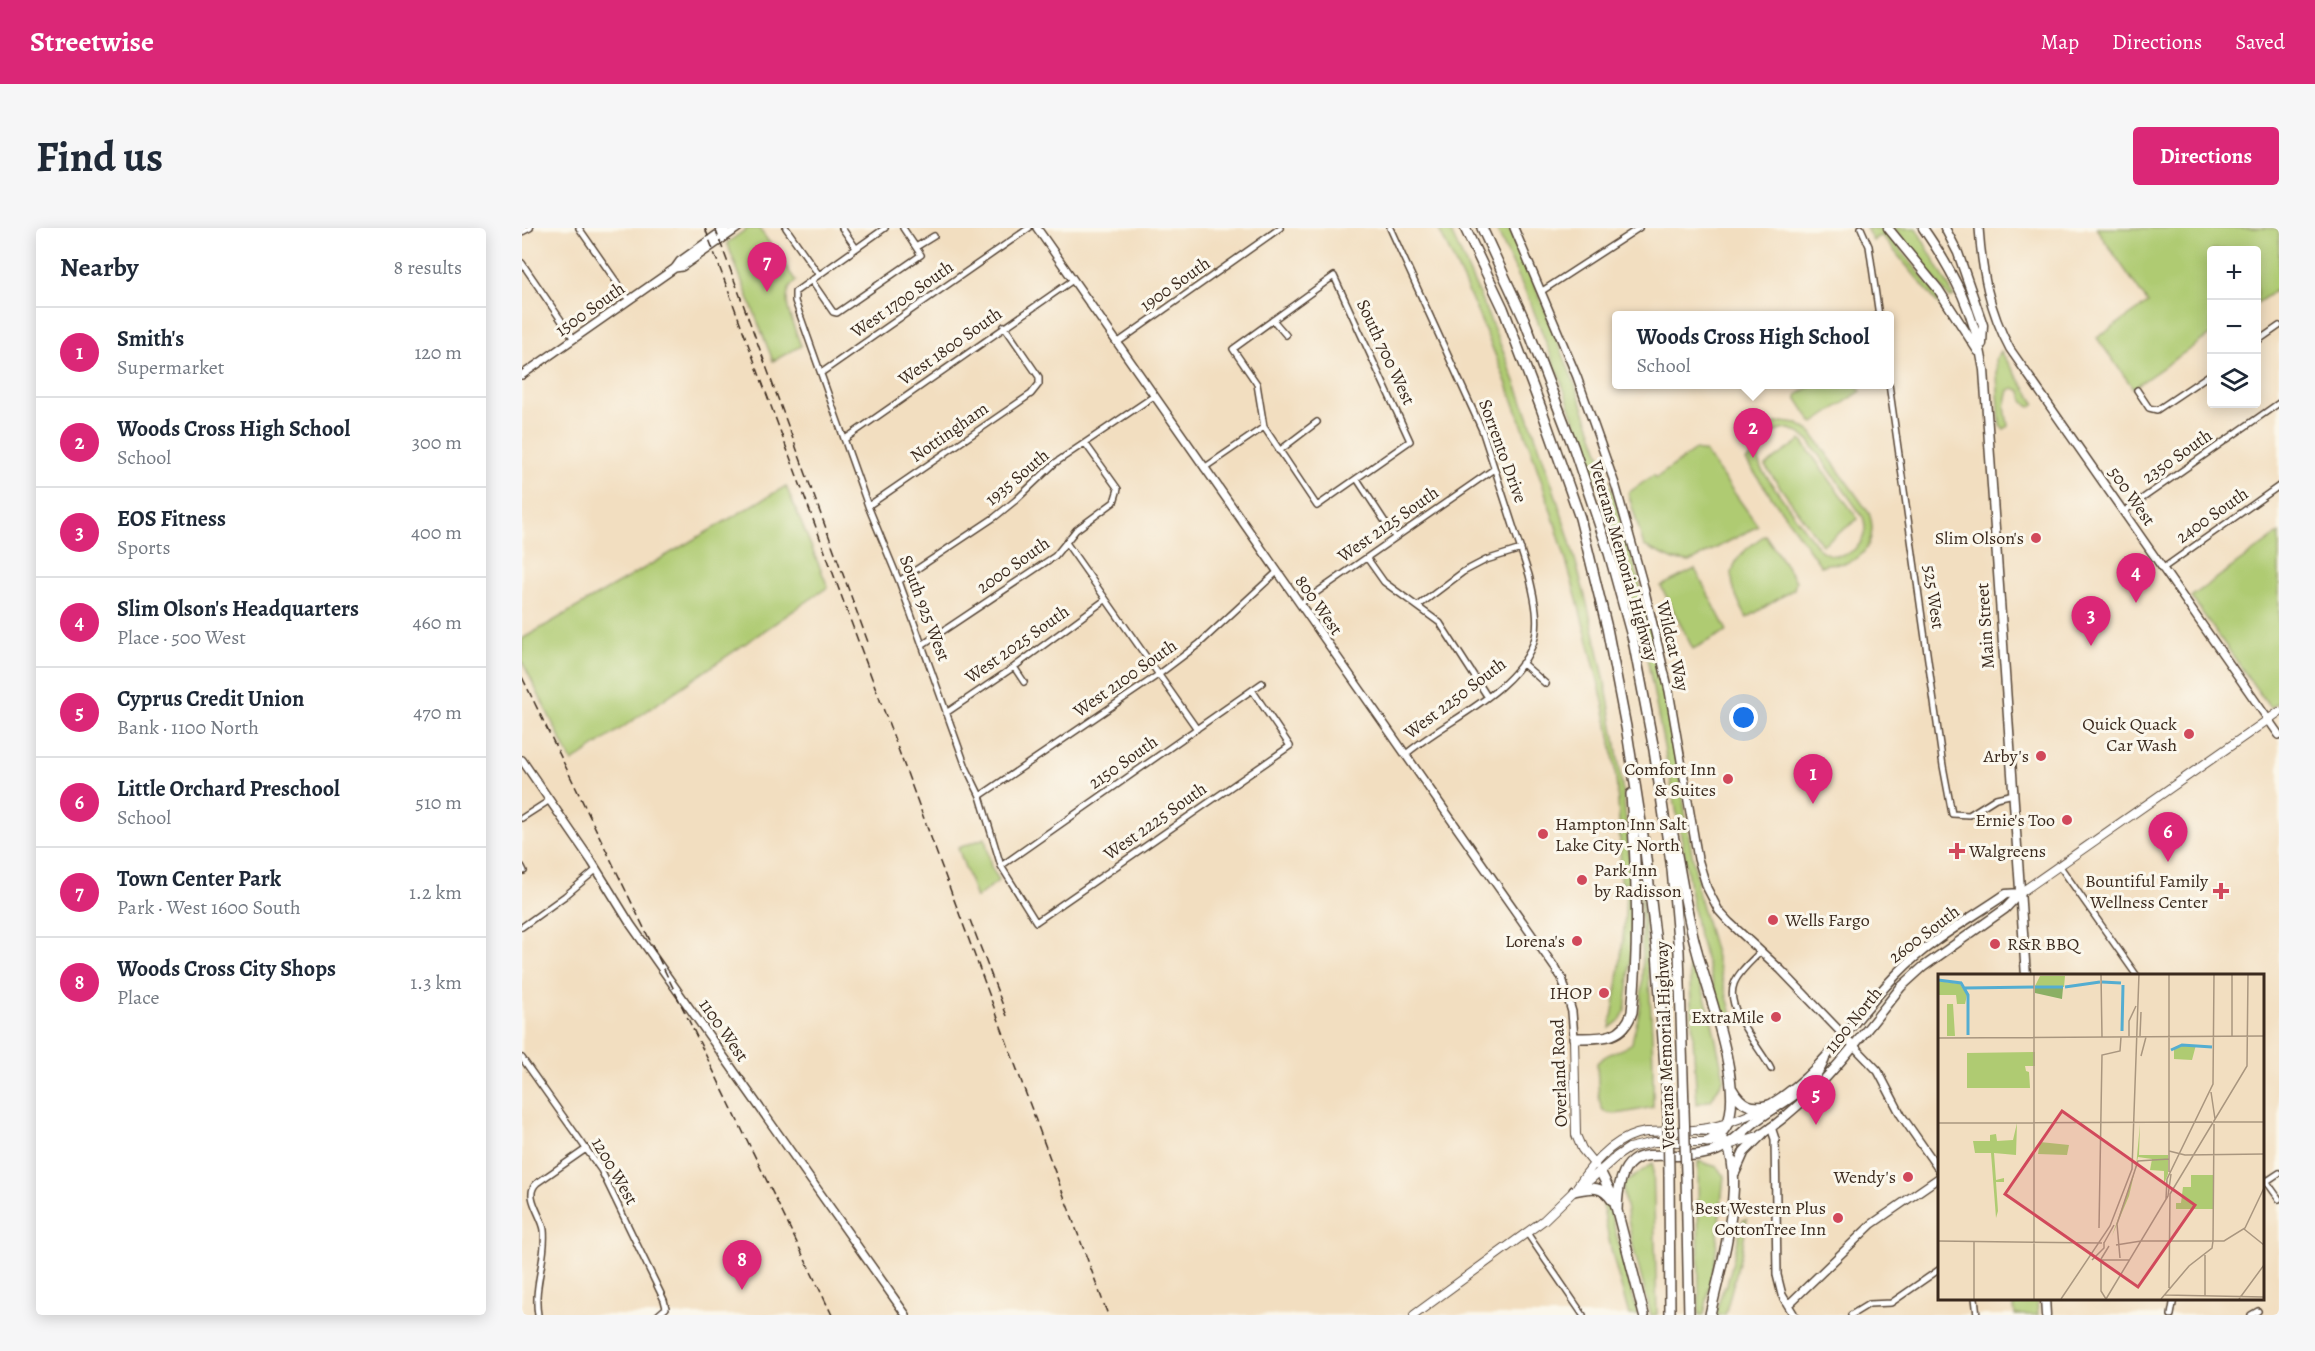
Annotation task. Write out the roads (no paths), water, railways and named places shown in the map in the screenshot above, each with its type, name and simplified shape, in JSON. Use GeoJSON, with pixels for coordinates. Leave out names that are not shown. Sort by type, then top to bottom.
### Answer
{"type":"FeatureCollection","features":[{"type":"Feature","properties":{"kind":"highway","name":"Veterans Memorial Highway"},"geometry":{"type":"LineString","coordinates":[[1465,228],[1503,308],[1580,518],[1607,628],[1627,732],[1656,941],[1668,1113],[1670,1315]]}},
{"type":"Feature","properties":{"kind":"highway","name":"Veterans Memorial Highway"},"geometry":{"type":"LineString","coordinates":[[1482,228],[1524,319],[1573,446],[1609,554],[1633,640],[1654,750],[1672,868],[1679,952],[1689,1315]]}},
{"type":"Feature","properties":{"kind":"highway"},"geometry":{"type":"LineString","coordinates":[[1574,1038],[1608,1036],[1620,1032],[1629,1022],[1632,1012],[1638,929],[1627,732]]}},
{"type":"Feature","properties":{"kind":"highway"},"geometry":{"type":"LineString","coordinates":[[1654,750],[1696,949],[1723,1042],[1730,1085],[1731,1110],[1727,1124],[1719,1135],[1707,1142]]}},
{"type":"Feature","properties":{"kind":"highway"},"geometry":{"type":"LineString","coordinates":[[1617,1210],[1620,1179],[1628,1166],[1654,1154],[1706,1153],[1726,1144],[1799,1091],[1821,1069],[1824,1060]]}},
{"type":"Feature","properties":{"kind":"highway"},"geometry":{"type":"LineString","coordinates":[[1730,1085],[1738,1099],[1746,1105],[1758,1107],[1769,1105]]}},
{"type":"Feature","properties":{"kind":"highway"},"geometry":{"type":"LineString","coordinates":[[1699,1130],[1708,1130],[1719,1135],[1726,1144],[1734,1178]]}},
{"type":"Feature","properties":{"kind":"highway"},"geometry":{"type":"LineString","coordinates":[[1710,1315],[1731,1221],[1734,1178],[1744,1152],[1762,1134]]}},
{"type":"Feature","properties":{"kind":"highway"},"geometry":{"type":"LineString","coordinates":[[1597,1167],[1609,1185],[1617,1210],[1644,1315]]}},
{"type":"Feature","properties":{"kind":"highway"},"geometry":{"type":"LineString","coordinates":[[1574,1191],[1602,1189],[1610,1196],[1617,1210]]}},
{"type":"Feature","properties":{"kind":"main road"},"geometry":{"type":"LineString","coordinates":[[1888,228],[1938,289],[1982,356]]}},
{"type":"Feature","properties":{"kind":"main road"},"geometry":{"type":"LineString","coordinates":[[1923,228],[1949,266],[1962,292],[1974,324],[1982,356]]}},
{"type":"Feature","properties":{"kind":"main road"},"geometry":{"type":"LineString","coordinates":[[1945,228],[1958,253],[1983,325],[1982,356]]}},
{"type":"Feature","properties":{"kind":"main road","name":"Main Street"},"geometry":{"type":"LineString","coordinates":[[1982,356],[2026,974]]}},
{"type":"Feature","properties":{"kind":"main road","name":"2600 South"},"geometry":{"type":"LineString","coordinates":[[1597,1167],[1616,1143],[1636,1134],[1699,1130],[1727,1124],[1769,1105],[1799,1084],[1824,1060],[1886,985],[1912,959],[2006,894],[2020,893],[2279,712]]}},
{"type":"Feature","properties":{"kind":"main road","name":"1100 North"},"geometry":{"type":"LineString","coordinates":[[1414,1315],[1544,1220],[1597,1167],[1639,1144],[1707,1142],[1726,1144],[1744,1142],[1762,1134],[1823,1083],[1915,974],[2005,909],[2020,893]]}},
{"type":"Feature","properties":{"kind":"main road","name":"Overland Road"},"geometry":{"type":"LineString","coordinates":[[1574,1038],[1576,1135],[1582,1149],[1597,1167]]}},
{"type":"Feature","properties":{"kind":"street"},"geometry":{"type":"LineString","coordinates":[[522,232],[530,228]]}},
{"type":"Feature","properties":{"kind":"street"},"geometry":{"type":"LineString","coordinates":[[579,228],[629,300]]}},
{"type":"Feature","properties":{"kind":"street","name":"1500 South"},"geometry":{"type":"LineString","coordinates":[[522,375],[675,267],[726,228]]}},
{"type":"Feature","properties":{"kind":"street","name":"1500 South"},"geometry":{"type":"LineString","coordinates":[[675,267],[682,267],[738,228]]}},
{"type":"Feature","properties":{"kind":"street"},"geometry":{"type":"LineString","coordinates":[[786,228],[819,275]]}},
{"type":"Feature","properties":{"kind":"street"},"geometry":{"type":"LineString","coordinates":[[842,228],[856,249]]}},
{"type":"Feature","properties":{"kind":"street"},"geometry":{"type":"LineString","coordinates":[[885,228],[812,280],[833,312],[837,313],[921,255],[903,228]]}},
{"type":"Feature","properties":{"kind":"street","name":"West 1700 South"},"geometry":{"type":"LineString","coordinates":[[821,373],[1029,228]]}},
{"type":"Feature","properties":{"kind":"street","name":"800 West"},"geometry":{"type":"LineString","coordinates":[[1037,228],[1562,978],[1570,1003]]}},
{"type":"Feature","properties":{"kind":"street","name":"1900 South"},"geometry":{"type":"LineString","coordinates":[[1117,343],[1280,228]]}},
{"type":"Feature","properties":{"kind":"street","name":"Sorrento Drive"},"geometry":{"type":"LineString","coordinates":[[1390,228],[1482,430],[1521,549],[1534,597],[1536,621],[1534,642],[1522,663]]}},
{"type":"Feature","properties":{"kind":"street","name":"Wildcat Way"},"geometry":{"type":"LineString","coordinates":[[1514,228],[1542,291],[1600,441],[1638,567],[1669,691],[1702,876],[1711,897],[1724,916],[1781,970],[1881,1076],[1900,1115],[1938,1168]]}},
{"type":"Feature","properties":{"kind":"street"},"geometry":{"type":"LineString","coordinates":[[1542,291],[1639,228]]}},
{"type":"Feature","properties":{"kind":"street"},"geometry":{"type":"LineString","coordinates":[[1861,228],[1869,246],[1878,311]]}},
{"type":"Feature","properties":{"kind":"street","name":"500 West"},"geometry":{"type":"LineString","coordinates":[[1979,228],[1982,265],[1992,309],[2010,349],[2279,735]]}},
{"type":"Feature","properties":{"kind":"street"},"geometry":{"type":"LineString","coordinates":[[916,247],[934,236]]}},
{"type":"Feature","properties":{"kind":"street"},"geometry":{"type":"LineString","coordinates":[[522,263],[574,339]]}},
{"type":"Feature","properties":{"kind":"street","name":"South 700 West"},"geometry":{"type":"LineString","coordinates":[[1273,320],[1334,276],[1410,441],[1356,479]]}},
{"type":"Feature","properties":{"kind":"street","name":"South 925 West"},"geometry":{"type":"LineString","coordinates":[[812,280],[795,292],[795,301],[868,506],[899,581],[946,712],[980,796],[1001,866],[1036,922]]}},
{"type":"Feature","properties":{"kind":"street","name":"West 1800 South"},"geometry":{"type":"LineString","coordinates":[[844,439],[1073,280]]}},
{"type":"Feature","properties":{"kind":"street"},"geometry":{"type":"LineString","coordinates":[[1286,335],[1273,320],[1233,349],[1257,384],[1264,427],[1317,506],[1356,479],[1395,537]]}},
{"type":"Feature","properties":{"kind":"street","name":"Nottingham"},"geometry":{"type":"LineString","coordinates":[[868,506],[1030,394],[1039,384],[1039,377],[1004,326]]}},
{"type":"Feature","properties":{"kind":"street"},"geometry":{"type":"LineString","coordinates":[[2261,339],[2279,326]]}},
{"type":"Feature","properties":{"kind":"street"},"geometry":{"type":"LineString","coordinates":[[2137,390],[2154,410],[2162,407],[2207,376]]}},
{"type":"Feature","properties":{"kind":"street","name":"525 West"},"geometry":{"type":"LineString","coordinates":[[1890,389],[1943,766],[1952,814],[1969,815],[1996,798],[2014,794]]}},
{"type":"Feature","properties":{"kind":"street","name":"1935 South"},"geometry":{"type":"LineString","coordinates":[[899,581],[995,517],[1055,463],[1154,396]]}},
{"type":"Feature","properties":{"kind":"street","name":"2350 South"},"geometry":{"type":"LineString","coordinates":[[2123,512],[2279,403]]}},
{"type":"Feature","properties":{"kind":"street"},"geometry":{"type":"LineString","coordinates":[[1279,451],[1317,422]]}},
{"type":"Feature","properties":{"kind":"street"},"geometry":{"type":"LineString","coordinates":[[1204,468],[1264,427]]}},
{"type":"Feature","properties":{"kind":"street","name":"2000 South"},"geometry":{"type":"LineString","coordinates":[[922,645],[1055,556],[1076,530],[1114,502],[1118,489],[1085,443]]}},
{"type":"Feature","properties":{"kind":"street","name":"West 2125 South"},"geometry":{"type":"LineString","coordinates":[[1300,604],[1494,469]]}},
{"type":"Feature","properties":{"kind":"street","name":"2400 South"},"geometry":{"type":"LineString","coordinates":[[2162,569],[2279,486]]}},
{"type":"Feature","properties":{"kind":"street"},"geometry":{"type":"LineString","coordinates":[[1067,544],[1197,729]]}},
{"type":"Feature","properties":{"kind":"street"},"geometry":{"type":"LineString","coordinates":[[1418,606],[1463,572],[1486,560],[1521,549]]}},
{"type":"Feature","properties":{"kind":"street"},"geometry":{"type":"LineString","coordinates":[[1367,558],[1384,582],[1440,624],[1487,696]]}},
{"type":"Feature","properties":{"kind":"street","name":"West 2100 South"},"geometry":{"type":"LineString","coordinates":[[980,796],[1158,675],[1199,644],[1277,572]]}},
{"type":"Feature","properties":{"kind":"street","name":"West 2025 South"},"geometry":{"type":"LineString","coordinates":[[946,712],[1014,667],[1105,600]]}},
{"type":"Feature","properties":{"kind":"street"},"geometry":{"type":"LineString","coordinates":[[1522,663],[1546,684]]}},
{"type":"Feature","properties":{"kind":"street","name":"West 2250 South"},"geometry":{"type":"LineString","coordinates":[[1405,755],[1515,675],[1522,663]]}},
{"type":"Feature","properties":{"kind":"street"},"geometry":{"type":"LineString","coordinates":[[1014,667],[1024,682]]}},
{"type":"Feature","properties":{"kind":"street","name":"2150 South"},"geometry":{"type":"LineString","coordinates":[[1001,866],[1263,683]]}},
{"type":"Feature","properties":{"kind":"street","name":"West 2225 South"},"geometry":{"type":"LineString","coordinates":[[1036,922],[1290,746],[1252,690]]}},
{"type":"Feature","properties":{"kind":"street","name":"1100 West"},"geometry":{"type":"LineString","coordinates":[[522,760],[597,869],[631,925],[906,1315]]}},
{"type":"Feature","properties":{"kind":"street"},"geometry":{"type":"LineString","coordinates":[[522,818],[550,800]]}},
{"type":"Feature","properties":{"kind":"street"},"geometry":{"type":"LineString","coordinates":[[2059,865],[2136,974]]}},
{"type":"Feature","properties":{"kind":"street"},"geometry":{"type":"LineString","coordinates":[[522,927],[597,869]]}},
{"type":"Feature","properties":{"kind":"street"},"geometry":{"type":"LineString","coordinates":[[1761,951],[1736,980],[1732,993],[1744,1028],[1771,1069]]}},
{"type":"Feature","properties":{"kind":"street","name":"Overland Road"},"geometry":{"type":"LineString","coordinates":[[1570,1003],[1574,1038]]}},
{"type":"Feature","properties":{"kind":"street","name":"1200 West"},"geometry":{"type":"LineString","coordinates":[[522,1058],[605,1178],[666,1308],[658,1315]]}},
{"type":"Feature","properties":{"kind":"street"},"geometry":{"type":"LineString","coordinates":[[1771,1127],[1775,1139],[1777,1275],[1780,1290],[1794,1315]]}},
{"type":"Feature","properties":{"kind":"street"},"geometry":{"type":"LineString","coordinates":[[538,1315],[536,1287],[544,1235],[542,1218],[531,1192],[537,1183],[586,1149]]}},
{"type":"Feature","properties":{"kind":"street"},"geometry":{"type":"LineString","coordinates":[[2267,1182],[2279,1173]]}},
{"type":"Feature","properties":{"kind":"street"},"geometry":{"type":"LineString","coordinates":[[1788,1305],[1876,1221],[1938,1178]]}},
{"type":"Feature","properties":{"kind":"street"},"geometry":{"type":"LineString","coordinates":[[2264,1178],[2279,1199]]}},
{"type":"Feature","properties":{"kind":"street"},"geometry":{"type":"LineString","coordinates":[[1527,1233],[1583,1315]]}},
{"type":"Feature","properties":{"kind":"street"},"geometry":{"type":"LineString","coordinates":[[1851,1315],[1869,1304],[1891,1303],[1938,1270]]}},
{"type":"Feature","properties":{"kind":"street"},"geometry":{"type":"LineString","coordinates":[[1975,1300],[1977,1315]]}},
{"type":"Feature","properties":{"kind":"street"},"geometry":{"type":"LineString","coordinates":[[2171,1315],[2174,1300]]}},
{"type":"Feature","properties":{"kind":"street"},"geometry":{"type":"LineString","coordinates":[[2252,1315],[2258,1311]]}},
{"type":"Feature","properties":{"kind":"railway"},"geometry":{"type":"LineString","coordinates":[[705,228],[1108,1315]]}},
{"type":"Feature","properties":{"kind":"railway"},"geometry":{"type":"LineString","coordinates":[[715,228],[868,642]]}},
{"type":"Feature","properties":{"kind":"railway"},"geometry":{"type":"LineString","coordinates":[[522,677],[832,1315]]}},
{"type":"Feature","properties":{"kind":"railway"},"geometry":{"type":"LineString","coordinates":[[970,920],[1007,1016]]}},
{"type":"Feature","properties":{"kind":"place","name":"Town Center Park"},"geometry":{"type":"Point","coordinates":[767,292]}},
{"type":"Feature","properties":{"kind":"place","name":"Woods Cross High School"},"geometry":{"type":"Point","coordinates":[1753,458]}},
{"type":"Feature","properties":{"kind":"place","name":"Slim Olson's"},"geometry":{"type":"Point","coordinates":[2036,538]}},
{"type":"Feature","properties":{"kind":"place","name":"Slim Olson's Headquarters"},"geometry":{"type":"Point","coordinates":[2136,603]}},
{"type":"Feature","properties":{"kind":"place","name":"EOS Fitness"},"geometry":{"type":"Point","coordinates":[2091,646]}},
{"type":"Feature","properties":{"kind":"place","name":"Quick Quack Car Wash"},"geometry":{"type":"Point","coordinates":[2189,734]}},
{"type":"Feature","properties":{"kind":"place","name":"Arby's"},"geometry":{"type":"Point","coordinates":[2041,756]}},
{"type":"Feature","properties":{"kind":"place","name":"Comfort Inn & Suites"},"geometry":{"type":"Point","coordinates":[1728,779]}},
{"type":"Feature","properties":{"kind":"place","name":"Smith's"},"geometry":{"type":"Point","coordinates":[1813,804]}},
{"type":"Feature","properties":{"kind":"place","name":"Ernie's Too"},"geometry":{"type":"Point","coordinates":[2067,820]}},
{"type":"Feature","properties":{"kind":"place","name":"Hampton Inn Salt Lake City - North"},"geometry":{"type":"Point","coordinates":[1543,834]}},
{"type":"Feature","properties":{"kind":"place","name":"Walgreens"},"geometry":{"type":"Point","coordinates":[1957,851]}},
{"type":"Feature","properties":{"kind":"place","name":"Little Orchard Preschool"},"geometry":{"type":"Point","coordinates":[2168,862]}},
{"type":"Feature","properties":{"kind":"place","name":"Park Inn by Radisson"},"geometry":{"type":"Point","coordinates":[1582,880]}},
{"type":"Feature","properties":{"kind":"place","name":"Bountiful Family Wellness Center"},"geometry":{"type":"Point","coordinates":[2221,891]}},
{"type":"Feature","properties":{"kind":"place","name":"Wells Fargo"},"geometry":{"type":"Point","coordinates":[1773,920]}},
{"type":"Feature","properties":{"kind":"place","name":"Lorena's"},"geometry":{"type":"Point","coordinates":[1577,941]}},
{"type":"Feature","properties":{"kind":"place","name":"R&R BBQ"},"geometry":{"type":"Point","coordinates":[1995,944]}},
{"type":"Feature","properties":{"kind":"place","name":"IHOP"},"geometry":{"type":"Point","coordinates":[1604,993]}},
{"type":"Feature","properties":{"kind":"place","name":"ExtraMile"},"geometry":{"type":"Point","coordinates":[1776,1017]}},
{"type":"Feature","properties":{"kind":"place","name":"Cyprus Credit Union"},"geometry":{"type":"Point","coordinates":[1816,1125]}},
{"type":"Feature","properties":{"kind":"place","name":"Wendy's"},"geometry":{"type":"Point","coordinates":[1908,1177]}},
{"type":"Feature","properties":{"kind":"place","name":"Best Western Plus CottonTree Inn"},"geometry":{"type":"Point","coordinates":[1838,1218]}},
{"type":"Feature","properties":{"kind":"place","name":"Woods Cross City Shops"},"geometry":{"type":"Point","coordinates":[742,1290]}}]}
